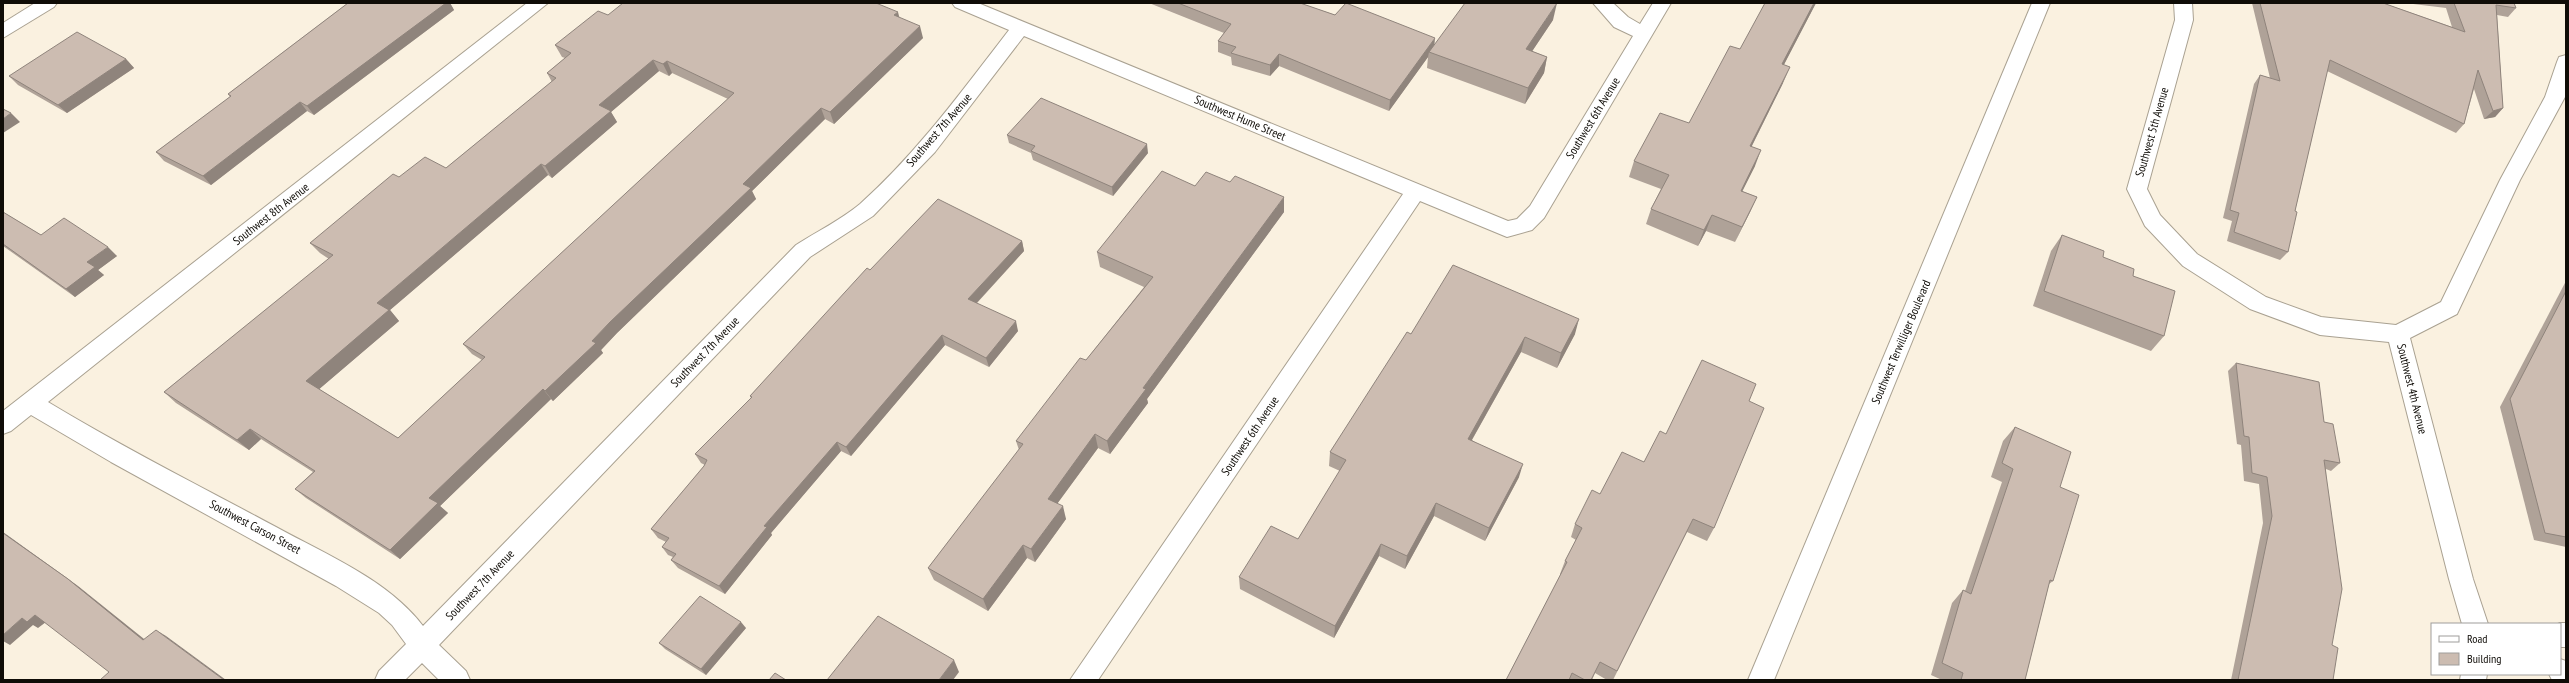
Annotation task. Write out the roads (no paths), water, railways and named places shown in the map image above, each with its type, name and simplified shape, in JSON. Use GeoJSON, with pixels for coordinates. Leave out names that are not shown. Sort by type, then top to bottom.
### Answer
{"type":"FeatureCollection","features":[{"type":"Feature","properties":{"kind":"street"},"geometry":{"type":"LineString","coordinates":[[3,32],[48,3]]}},
{"type":"Feature","properties":{"kind":"street","name":"Southwest 8th Avenue"},"geometry":{"type":"LineString","coordinates":[[3,424],[539,3]]}},
{"type":"Feature","properties":{"kind":"street","name":"Southwest Hume Street"},"geometry":{"type":"LineString","coordinates":[[961,3],[1490,223],[1507,229],[1519,228]]}},
{"type":"Feature","properties":{"kind":"street"},"geometry":{"type":"LineString","coordinates":[[1602,3],[1620,22],[1644,34]]}},
{"type":"Feature","properties":{"kind":"street","name":"Southwest 6th Avenue"},"geometry":{"type":"LineString","coordinates":[[1519,228],[1528,223],[1537,212],[1662,3]]}},
{"type":"Feature","properties":{"kind":"street","name":"Southwest Terwilliger Boulevard"},"geometry":{"type":"LineString","coordinates":[[1761,680],[2030,34],[2041,3]]}},
{"type":"Feature","properties":{"kind":"street","name":"Southwest 5th Avenue"},"geometry":{"type":"LineString","coordinates":[[2184,3],[2184,20],[2137,189],[2152,220],[2190,260],[2258,303],[2320,326],[2398,334]]}},
{"type":"Feature","properties":{"kind":"street","name":"Southwest 7th Avenue"},"geometry":{"type":"LineString","coordinates":[[388,680],[803,251],[866,210],[923,152],[950,121],[1021,27]]}},
{"type":"Feature","properties":{"kind":"street","name":"Southwest 4th Avenue"},"geometry":{"type":"LineString","coordinates":[[2475,623],[2398,334],[2449,308],[2510,180],[2555,97],[2566,62]]}},
{"type":"Feature","properties":{"kind":"street","name":"Southwest 6th Avenue"},"geometry":{"type":"LineString","coordinates":[[1083,680],[1416,191]]}},
{"type":"Feature","properties":{"kind":"street","name":"Southwest Carson Street"},"geometry":{"type":"LineString","coordinates":[[31,402],[79,434],[280,540],[356,584],[388,605],[422,645],[457,680]]}}]}
